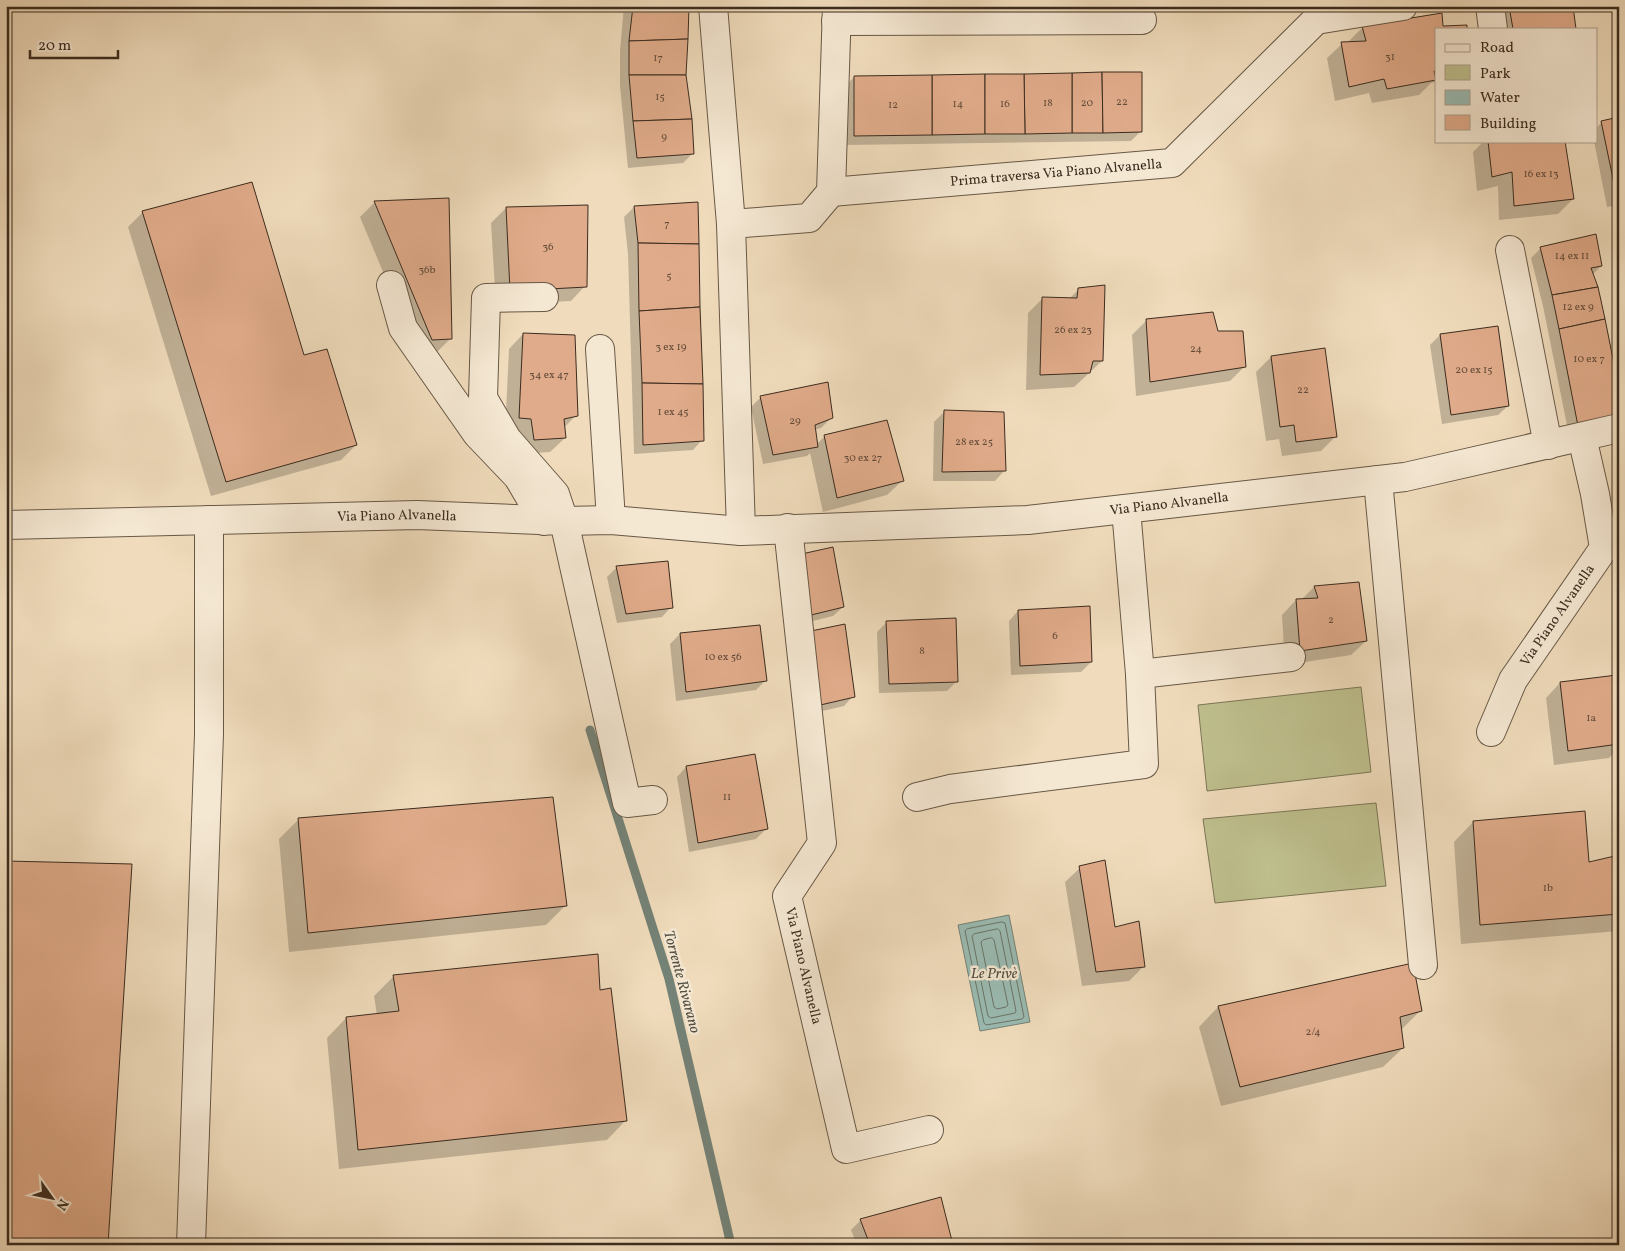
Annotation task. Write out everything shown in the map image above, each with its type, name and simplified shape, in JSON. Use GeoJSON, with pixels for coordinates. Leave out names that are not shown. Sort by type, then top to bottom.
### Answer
{"type":"FeatureCollection","features":[{"type":"Feature","properties":{"kind":"street"},"geometry":{"type":"LineString","coordinates":[[712,6],[730,224],[741,530]]}},
{"type":"Feature","properties":{"kind":"street","name":"Prima traversa Via Piano Alvanella"},"geometry":{"type":"LineString","coordinates":[[831,192],[1172,163],[1316,20],[1403,6]]}},
{"type":"Feature","properties":{"kind":"street"},"geometry":{"type":"LineString","coordinates":[[1490,6],[1493,28]]}},
{"type":"Feature","properties":{"kind":"street"},"geometry":{"type":"LineString","coordinates":[[730,224],[809,218],[831,192],[836,14],[1142,20]]}},
{"type":"Feature","properties":{"kind":"street"},"geometry":{"type":"LineString","coordinates":[[1510,250],[1548,445]]}},
{"type":"Feature","properties":{"kind":"street"},"geometry":{"type":"LineString","coordinates":[[391,285],[403,328],[477,434],[518,477],[554,521]]}},
{"type":"Feature","properties":{"kind":"street"},"geometry":{"type":"LineString","coordinates":[[544,297],[486,298],[483,398],[507,440],[555,494],[554,521],[626,803],[653,800]]}},
{"type":"Feature","properties":{"kind":"street"},"geometry":{"type":"LineString","coordinates":[[600,349],[611,520]]}},
{"type":"Feature","properties":{"kind":"street","name":"Via Piano Alvanella"},"geometry":{"type":"LineString","coordinates":[[6,526],[417,516],[554,521],[611,520],[741,530],[1028,520],[1405,477],[1619,428]]}},
{"type":"Feature","properties":{"kind":"street","name":"Via Piano Alvanella"},"geometry":{"type":"LineString","coordinates":[[1491,732],[1513,680],[1604,548],[1595,494],[1582,437]]}},
{"type":"Feature","properties":{"kind":"street"},"geometry":{"type":"LineString","coordinates":[[1378,480],[1422,965]]}},
{"type":"Feature","properties":{"kind":"street"},"geometry":{"type":"LineString","coordinates":[[917,797],[950,789],[1144,764],[1140,674],[1126,509]]}},
{"type":"Feature","properties":{"kind":"street"},"geometry":{"type":"LineString","coordinates":[[190,1245],[209,734],[209,520]]}},
{"type":"Feature","properties":{"kind":"street","name":"Via Piano Alvanella"},"geometry":{"type":"LineString","coordinates":[[788,528],[822,844],[787,896],[846,1149],[929,1130]]}},
{"type":"Feature","properties":{"kind":"street"},"geometry":{"type":"LineString","coordinates":[[1140,674],[1291,657]]}},
{"type":"Feature","properties":{"kind":"green space"},"geometry":{"type":"Polygon","coordinates":[[[1361,687],[1371,772],[1207,791],[1198,705],[1361,687]]]}},
{"type":"Feature","properties":{"kind":"green space"},"geometry":{"type":"Polygon","coordinates":[[[1376,803],[1386,886],[1215,903],[1203,819],[1376,803]]]}},
{"type":"Feature","properties":{"kind":"water","name":"Le Privè"},"geometry":{"type":"Polygon","coordinates":[[[1009,915],[1030,1022],[980,1031],[958,925],[1009,915]]]}},
{"type":"Feature","properties":{"kind":"building"},"geometry":{"type":"Polygon","coordinates":[[[633,6],[689,6],[688,39],[629,41],[633,6]]]}},
{"type":"Feature","properties":{"kind":"building"},"geometry":{"type":"Polygon","coordinates":[[[1509,6],[1573,6],[1576,28],[1513,28],[1509,6]]]}},
{"type":"Feature","properties":{"kind":"building"},"geometry":{"type":"Polygon","coordinates":[[[1442,13],[1443,26],[1467,25],[1467,28],[1435,28],[1435,80],[1387,89],[1384,79],[1349,87],[1341,42],[1366,41],[1362,26],[1442,13]]]}},
{"type":"Feature","properties":{"kind":"building"},"geometry":{"type":"Polygon","coordinates":[[[688,39],[686,75],[629,75],[629,41],[688,39]]]}},
{"type":"Feature","properties":{"kind":"building"},"geometry":{"type":"Polygon","coordinates":[[[1102,72],[1103,133],[1072,133],[1072,73],[1102,72]]]}},
{"type":"Feature","properties":{"kind":"building"},"geometry":{"type":"Polygon","coordinates":[[[1102,72],[1142,72],[1142,132],[1103,133],[1102,72]]]}},
{"type":"Feature","properties":{"kind":"building"},"geometry":{"type":"Polygon","coordinates":[[[1072,73],[1072,133],[1025,134],[1024,74],[1072,73]]]}},
{"type":"Feature","properties":{"kind":"building"},"geometry":{"type":"Polygon","coordinates":[[[985,74],[985,134],[932,135],[932,75],[985,74]]]}},
{"type":"Feature","properties":{"kind":"building"},"geometry":{"type":"Polygon","coordinates":[[[985,74],[1024,74],[1025,134],[985,134],[985,74]]]}},
{"type":"Feature","properties":{"kind":"building"},"geometry":{"type":"Polygon","coordinates":[[[629,75],[686,75],[692,119],[633,121],[629,75]]]}},
{"type":"Feature","properties":{"kind":"building"},"geometry":{"type":"Polygon","coordinates":[[[932,75],[932,135],[854,136],[854,76],[932,75]]]}},
{"type":"Feature","properties":{"kind":"building"},"geometry":{"type":"Polygon","coordinates":[[[1619,117],[1619,198],[1617,198],[1601,121],[1619,117]]]}},
{"type":"Feature","properties":{"kind":"building"},"geometry":{"type":"Polygon","coordinates":[[[692,119],[694,154],[637,158],[633,121],[692,119]]]}},
{"type":"Feature","properties":{"kind":"building"},"geometry":{"type":"Polygon","coordinates":[[[1488,142],[1565,142],[1574,199],[1514,206],[1512,172],[1492,177],[1488,142]]]}},
{"type":"Feature","properties":{"kind":"building"},"geometry":{"type":"Polygon","coordinates":[[[252,182],[304,355],[327,349],[357,445],[226,482],[142,211],[252,182]]]}},
{"type":"Feature","properties":{"kind":"building"},"geometry":{"type":"Polygon","coordinates":[[[449,198],[452,339],[432,340],[374,201],[449,198]]]}},
{"type":"Feature","properties":{"kind":"building"},"geometry":{"type":"Polygon","coordinates":[[[698,202],[699,244],[638,243],[634,206],[698,202]]]}},
{"type":"Feature","properties":{"kind":"building"},"geometry":{"type":"Polygon","coordinates":[[[588,205],[587,287],[510,291],[506,207],[588,205]]]}},
{"type":"Feature","properties":{"kind":"building"},"geometry":{"type":"Polygon","coordinates":[[[1596,234],[1602,266],[1591,268],[1598,287],[1552,295],[1540,247],[1596,234]]]}},
{"type":"Feature","properties":{"kind":"building"},"geometry":{"type":"Polygon","coordinates":[[[638,243],[699,244],[700,307],[639,311],[638,243]]]}},
{"type":"Feature","properties":{"kind":"building"},"geometry":{"type":"Polygon","coordinates":[[[1105,285],[1103,361],[1093,361],[1090,373],[1040,375],[1042,297],[1077,298],[1078,288],[1105,285]]]}},
{"type":"Feature","properties":{"kind":"building"},"geometry":{"type":"Polygon","coordinates":[[[1598,287],[1605,319],[1559,329],[1552,295],[1598,287]]]}},
{"type":"Feature","properties":{"kind":"building"},"geometry":{"type":"Polygon","coordinates":[[[700,307],[703,384],[642,383],[639,311],[700,307]]]}},
{"type":"Feature","properties":{"kind":"building"},"geometry":{"type":"Polygon","coordinates":[[[1213,312],[1218,331],[1243,331],[1246,367],[1150,382],[1146,319],[1213,312]]]}},
{"type":"Feature","properties":{"kind":"building"},"geometry":{"type":"Polygon","coordinates":[[[1605,319],[1619,389],[1619,414],[1578,426],[1559,329],[1605,319]]]}},
{"type":"Feature","properties":{"kind":"building"},"geometry":{"type":"Polygon","coordinates":[[[1498,326],[1509,406],[1451,415],[1440,334],[1498,326]]]}},
{"type":"Feature","properties":{"kind":"building"},"geometry":{"type":"Polygon","coordinates":[[[523,333],[575,335],[578,416],[564,419],[566,438],[534,440],[531,419],[519,418],[523,333]]]}},
{"type":"Feature","properties":{"kind":"building"},"geometry":{"type":"Polygon","coordinates":[[[1325,348],[1337,437],[1296,442],[1294,425],[1280,427],[1271,356],[1325,348]]]}},
{"type":"Feature","properties":{"kind":"building"},"geometry":{"type":"Polygon","coordinates":[[[828,382],[833,418],[815,425],[818,447],[773,455],[760,396],[828,382]]]}},
{"type":"Feature","properties":{"kind":"building"},"geometry":{"type":"Polygon","coordinates":[[[642,383],[703,384],[704,441],[643,445],[642,383]]]}},
{"type":"Feature","properties":{"kind":"building"},"geometry":{"type":"Polygon","coordinates":[[[944,410],[1004,412],[1006,471],[942,472],[944,410]]]}},
{"type":"Feature","properties":{"kind":"building"},"geometry":{"type":"Polygon","coordinates":[[[887,420],[904,481],[837,498],[824,435],[887,420]]]}},
{"type":"Feature","properties":{"kind":"building"},"geometry":{"type":"Polygon","coordinates":[[[833,547],[844,607],[807,616],[797,555],[833,547]]]}},
{"type":"Feature","properties":{"kind":"building"},"geometry":{"type":"Polygon","coordinates":[[[668,561],[673,608],[626,614],[616,566],[668,561]]]}},
{"type":"Feature","properties":{"kind":"building"},"geometry":{"type":"Polygon","coordinates":[[[1359,582],[1367,641],[1300,651],[1296,599],[1318,598],[1314,586],[1359,582]]]}},
{"type":"Feature","properties":{"kind":"building"},"geometry":{"type":"Polygon","coordinates":[[[1090,606],[1092,662],[1020,666],[1018,610],[1090,606]]]}},
{"type":"Feature","properties":{"kind":"building"},"geometry":{"type":"Polygon","coordinates":[[[956,618],[958,682],[889,684],[886,621],[956,618]]]}},
{"type":"Feature","properties":{"kind":"building"},"geometry":{"type":"Polygon","coordinates":[[[845,624],[855,697],[816,706],[806,632],[845,624]]]}},
{"type":"Feature","properties":{"kind":"building"},"geometry":{"type":"Polygon","coordinates":[[[760,625],[767,681],[686,692],[680,633],[760,625]]]}},
{"type":"Feature","properties":{"kind":"building"},"geometry":{"type":"Polygon","coordinates":[[[1617,675],[1619,691],[1619,744],[1568,751],[1560,682],[1617,675]]]}},
{"type":"Feature","properties":{"kind":"building"},"geometry":{"type":"Polygon","coordinates":[[[755,754],[768,829],[698,843],[686,766],[755,754]]]}},
{"type":"Feature","properties":{"kind":"building"},"geometry":{"type":"Polygon","coordinates":[[[553,797],[567,906],[308,933],[298,818],[553,797]]]}},
{"type":"Feature","properties":{"kind":"building"},"geometry":{"type":"Polygon","coordinates":[[[1585,811],[1589,862],[1619,855],[1619,914],[1480,925],[1473,821],[1585,811]]]}},
{"type":"Feature","properties":{"kind":"building"},"geometry":{"type":"Polygon","coordinates":[[[1105,860],[1115,927],[1139,921],[1145,967],[1096,972],[1079,866],[1105,860]]]}},
{"type":"Feature","properties":{"kind":"building"},"geometry":{"type":"Polygon","coordinates":[[[6,861],[132,864],[108,1245],[6,1245],[6,861]]]}},
{"type":"Feature","properties":{"kind":"building"},"geometry":{"type":"Polygon","coordinates":[[[598,954],[600,990],[611,988],[627,1121],[358,1150],[346,1017],[399,1011],[393,975],[598,954]]]}},
{"type":"Feature","properties":{"kind":"building"},"geometry":{"type":"Polygon","coordinates":[[[1413,963],[1422,1011],[1400,1017],[1404,1048],[1240,1087],[1218,1006],[1413,963]]]}},
{"type":"Feature","properties":{"kind":"building"},"geometry":{"type":"Polygon","coordinates":[[[941,1197],[953,1245],[870,1245],[860,1219],[941,1197]]]}},
{"type":"Feature","properties":{"kind":"waterway","name":"Torrente Rivarano"},"geometry":{"type":"LineString","coordinates":[[590,730],[669,979],[731,1245]]}}]}
